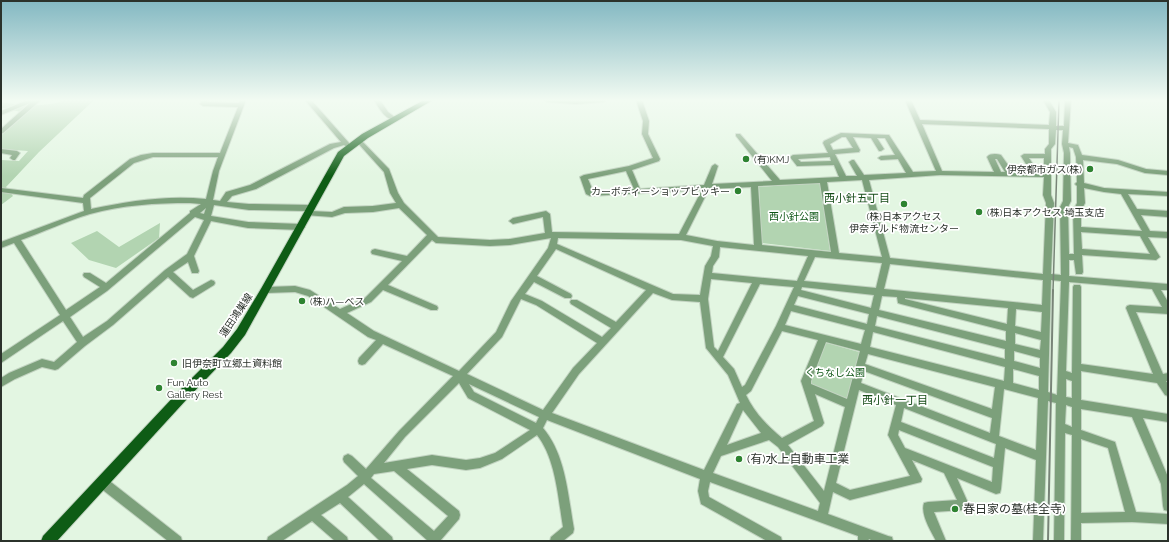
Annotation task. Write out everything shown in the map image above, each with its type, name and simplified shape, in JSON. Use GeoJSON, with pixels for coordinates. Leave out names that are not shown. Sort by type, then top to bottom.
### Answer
{"type":"FeatureCollection","features":[{"type":"Feature","properties":{"kind":"main road","name":"蓮田鴻巣線"},"geometry":{"type":"LineString","coordinates":[[48,541],[183,395],[227,350],[252,316],[341,154],[350,143],[382,125]]}},
{"type":"Feature","properties":{"kind":"street"},"geometry":{"type":"LineString","coordinates":[[1,132],[9,125]]}},
{"type":"Feature","properties":{"kind":"street"},"geometry":{"type":"LineString","coordinates":[[1,383],[12,376],[42,363],[54,366],[82,342],[110,323],[168,272],[190,256],[208,220],[209,202],[216,171],[221,155],[234,125]]}},
{"type":"Feature","properties":{"kind":"street"},"geometry":{"type":"LineString","coordinates":[[333,125],[350,143],[387,171],[394,194],[400,204],[436,240],[490,243],[510,242],[552,236],[681,237],[717,244],[1048,277],[1168,287]]}},
{"type":"Feature","properties":{"kind":"street"},"geometry":{"type":"LineString","coordinates":[[646,125],[645,134],[657,159],[628,168],[584,177],[590,194],[940,173],[1048,175]]}},
{"type":"Feature","properties":{"kind":"street"},"geometry":{"type":"LineString","coordinates":[[919,125],[940,173]]}},
{"type":"Feature","properties":{"kind":"street"},"geometry":{"type":"LineString","coordinates":[[1006,125],[1067,128],[1065,144],[1067,153],[1067,200],[1064,207],[1065,278],[1060,427],[1059,541]]}},
{"type":"Feature","properties":{"kind":"street"},"geometry":{"type":"LineString","coordinates":[[1038,541],[1050,203],[1047,195],[1048,149],[1052,144],[1052,127]]}},
{"type":"Feature","properties":{"kind":"street"},"geometry":{"type":"LineString","coordinates":[[844,179],[826,143],[841,135],[848,134],[888,136],[911,175]]}},
{"type":"Feature","properties":{"kind":"street"},"geometry":{"type":"LineString","coordinates":[[836,163],[799,164],[793,157],[857,150],[848,134]]}},
{"type":"Feature","properties":{"kind":"street"},"geometry":{"type":"LineString","coordinates":[[738,135],[778,183]]}},
{"type":"Feature","properties":{"kind":"street"},"geometry":{"type":"LineString","coordinates":[[873,136],[881,149]]}},
{"type":"Feature","properties":{"kind":"street"},"geometry":{"type":"LineString","coordinates":[[222,203],[229,194],[253,187],[332,146],[350,143]]}},
{"type":"Feature","properties":{"kind":"street"},"geometry":{"type":"LineString","coordinates":[[1065,144],[1076,147],[1079,157],[1081,203],[1077,211],[1078,272]]}},
{"type":"Feature","properties":{"kind":"street"},"geometry":{"type":"LineString","coordinates":[[1,151],[17,153],[13,158]]}},
{"type":"Feature","properties":{"kind":"street"},"geometry":{"type":"LineString","coordinates":[[86,200],[95,190],[132,161],[153,155],[221,155]]}},
{"type":"Feature","properties":{"kind":"street"},"geometry":{"type":"LineString","coordinates":[[1036,175],[1024,156],[1048,156]]}},
{"type":"Feature","properties":{"kind":"street"},"geometry":{"type":"LineString","coordinates":[[880,158],[900,157]]}},
{"type":"Feature","properties":{"kind":"street"},"geometry":{"type":"LineString","coordinates":[[999,174],[990,157],[999,157],[1010,175]]}},
{"type":"Feature","properties":{"kind":"street"},"geometry":{"type":"LineString","coordinates":[[1079,157],[1118,162],[1145,171],[1168,173]]}},
{"type":"Feature","properties":{"kind":"street"},"geometry":{"type":"LineString","coordinates":[[822,518],[825,501],[871,328],[887,261],[863,177],[852,162]]}},
{"type":"Feature","properties":{"kind":"street"},"geometry":{"type":"LineString","coordinates":[[681,237],[707,187],[715,166]]}},
{"type":"Feature","properties":{"kind":"street"},"geometry":{"type":"LineString","coordinates":[[628,168],[638,192]]}},
{"type":"Feature","properties":{"kind":"street"},"geometry":{"type":"LineString","coordinates":[[824,180],[836,256]]}},
{"type":"Feature","properties":{"kind":"street"},"geometry":{"type":"LineString","coordinates":[[1079,184],[1104,190],[1168,194]]}},
{"type":"Feature","properties":{"kind":"street"},"geometry":{"type":"LineString","coordinates":[[754,185],[758,248]]}},
{"type":"Feature","properties":{"kind":"street"},"geometry":{"type":"LineString","coordinates":[[1,190],[86,200]]}},
{"type":"Feature","properties":{"kind":"street"},"geometry":{"type":"LineString","coordinates":[[1065,256],[1156,257],[1136,212],[1123,191]]}},
{"type":"Feature","properties":{"kind":"street"},"geometry":{"type":"LineString","coordinates":[[86,200],[88,212]]}},
{"type":"Feature","properties":{"kind":"street"},"geometry":{"type":"LineString","coordinates":[[1,244],[88,212],[120,205],[190,200],[327,214],[341,212],[344,210],[400,204]]}},
{"type":"Feature","properties":{"kind":"street"},"geometry":{"type":"LineString","coordinates":[[1,359],[66,316],[106,287],[193,212],[209,202]]}},
{"type":"Feature","properties":{"kind":"street"},"geometry":{"type":"LineString","coordinates":[[193,212],[207,218],[248,225],[301,227]]}},
{"type":"Feature","properties":{"kind":"street"},"geometry":{"type":"LineString","coordinates":[[1136,212],[1168,214]]}},
{"type":"Feature","properties":{"kind":"street"},"geometry":{"type":"LineString","coordinates":[[272,541],[340,496],[367,475],[402,434],[434,404],[499,334],[520,295],[552,249],[553,245],[546,214],[513,221]]}},
{"type":"Feature","properties":{"kind":"street"},"geometry":{"type":"LineString","coordinates":[[1077,229],[1168,236]]}},
{"type":"Feature","properties":{"kind":"street"},"geometry":{"type":"LineString","coordinates":[[340,313],[368,300],[407,258],[431,236]]}},
{"type":"Feature","properties":{"kind":"street"},"geometry":{"type":"LineString","coordinates":[[16,239],[82,342]]}},
{"type":"Feature","properties":{"kind":"street"},"geometry":{"type":"LineString","coordinates":[[717,244],[715,257],[709,266],[704,299],[710,348],[731,372],[746,405],[763,429],[781,444],[825,501]]}},
{"type":"Feature","properties":{"kind":"street"},"geometry":{"type":"LineString","coordinates":[[553,245],[672,297],[704,299]]}},
{"type":"Feature","properties":{"kind":"street"},"geometry":{"type":"LineString","coordinates":[[375,252],[407,258]]}},
{"type":"Feature","properties":{"kind":"street"},"geometry":{"type":"LineString","coordinates":[[741,393],[748,388],[780,327],[813,253]]}},
{"type":"Feature","properties":{"kind":"street"},"geometry":{"type":"LineString","coordinates":[[190,256],[195,271]]}},
{"type":"Feature","properties":{"kind":"street"},"geometry":{"type":"LineString","coordinates":[[168,272],[193,295],[211,283]]}},
{"type":"Feature","properties":{"kind":"street"},"geometry":{"type":"LineString","coordinates":[[87,275],[106,287]]}},
{"type":"Feature","properties":{"kind":"street"},"geometry":{"type":"LineString","coordinates":[[708,276],[758,280],[798,288],[875,312],[1045,355]]}},
{"type":"Feature","properties":{"kind":"street"},"geometry":{"type":"LineString","coordinates":[[532,278],[568,296]]}},
{"type":"Feature","properties":{"kind":"street"},"geometry":{"type":"LineString","coordinates":[[719,358],[758,280]]}},
{"type":"Feature","properties":{"kind":"street"},"geometry":{"type":"LineString","coordinates":[[382,286],[434,308]]}},
{"type":"Feature","properties":{"kind":"street"},"geometry":{"type":"LineString","coordinates":[[1155,286],[1168,311]]}},
{"type":"Feature","properties":{"kind":"street"},"geometry":{"type":"LineString","coordinates":[[1076,541],[1077,287]]}},
{"type":"Feature","properties":{"kind":"street"},"geometry":{"type":"LineString","coordinates":[[798,288],[880,293],[1046,309]]}},
{"type":"Feature","properties":{"kind":"street"},"geometry":{"type":"LineString","coordinates":[[367,475],[396,466],[432,460],[466,465],[480,463],[498,456],[538,429],[545,415],[576,371],[652,289]]}},
{"type":"Feature","properties":{"kind":"street"},"geometry":{"type":"LineString","coordinates":[[266,290],[295,290],[310,293],[371,334],[545,415],[822,518],[863,536],[888,541]]}},
{"type":"Feature","properties":{"kind":"street"},"geometry":{"type":"LineString","coordinates":[[520,295],[539,303],[603,342]]}},
{"type":"Feature","properties":{"kind":"street"},"geometry":{"type":"LineString","coordinates":[[901,295],[901,301],[1045,337]]}},
{"type":"Feature","properties":{"kind":"street"},"geometry":{"type":"LineString","coordinates":[[574,302],[617,327]]}},
{"type":"Feature","properties":{"kind":"street"},"geometry":{"type":"LineString","coordinates":[[902,451],[996,490],[998,464],[996,415],[1009,364],[1012,306]]}},
{"type":"Feature","properties":{"kind":"street"},"geometry":{"type":"LineString","coordinates":[[789,308],[1044,373]]}},
{"type":"Feature","properties":{"kind":"street"},"geometry":{"type":"LineString","coordinates":[[1168,311],[1130,308],[1164,378],[1168,392]]}},
{"type":"Feature","properties":{"kind":"street"},"geometry":{"type":"LineString","coordinates":[[780,327],[1076,404],[1168,418]]}},
{"type":"Feature","properties":{"kind":"street"},"geometry":{"type":"LineString","coordinates":[[781,444],[819,423],[806,381],[823,338]]}},
{"type":"Feature","properties":{"kind":"street"},"geometry":{"type":"LineString","coordinates":[[362,361],[382,339]]}},
{"type":"Feature","properties":{"kind":"street"},"geometry":{"type":"LineString","coordinates":[[861,366],[996,415]]}},
{"type":"Feature","properties":{"kind":"street"},"geometry":{"type":"LineString","coordinates":[[1077,367],[1164,378]]}},
{"type":"Feature","properties":{"kind":"street"},"geometry":{"type":"LineString","coordinates":[[1062,374],[1077,378]]}},
{"type":"Feature","properties":{"kind":"street"},"geometry":{"type":"LineString","coordinates":[[460,376],[471,395],[538,429],[547,440],[557,465],[569,529],[555,541]]}},
{"type":"Feature","properties":{"kind":"street"},"geometry":{"type":"LineString","coordinates":[[856,385],[1041,456]]}},
{"type":"Feature","properties":{"kind":"street"},"geometry":{"type":"LineString","coordinates":[[807,386],[851,405]]}},
{"type":"Feature","properties":{"kind":"street"},"geometry":{"type":"LineString","coordinates":[[830,485],[850,495],[917,479],[893,435],[901,402]]}},
{"type":"Feature","properties":{"kind":"street"},"geometry":{"type":"LineString","coordinates":[[746,405],[740,407],[706,476],[703,491],[705,500],[777,541]]}},
{"type":"Feature","properties":{"kind":"street"},"geometry":{"type":"LineString","coordinates":[[1136,414],[1166,484],[1168,505]]}},
{"type":"Feature","properties":{"kind":"street"},"geometry":{"type":"LineString","coordinates":[[896,424],[998,464]]}},
{"type":"Feature","properties":{"kind":"street"},"geometry":{"type":"LineString","coordinates":[[1060,427],[1112,445],[1132,517]]}},
{"type":"Feature","properties":{"kind":"street"},"geometry":{"type":"LineString","coordinates":[[718,452],[770,435]]}},
{"type":"Feature","properties":{"kind":"street"},"geometry":{"type":"LineString","coordinates":[[348,459],[367,475],[434,540],[455,515],[396,466]]}},
{"type":"Feature","properties":{"kind":"street"},"geometry":{"type":"LineString","coordinates":[[941,541],[929,514],[928,507],[964,505],[948,470]]}},
{"type":"Feature","properties":{"kind":"street"},"geometry":{"type":"LineString","coordinates":[[103,483],[177,541]]}},
{"type":"Feature","properties":{"kind":"street"},"geometry":{"type":"LineString","coordinates":[[340,496],[388,541]]}},
{"type":"Feature","properties":{"kind":"street"},"geometry":{"type":"LineString","coordinates":[[314,514],[343,541]]}},
{"type":"Feature","properties":{"kind":"street"},"geometry":{"type":"LineString","coordinates":[[1076,518],[1132,517],[1168,519]]}},
{"type":"Feature","properties":{"kind":"green space"},"geometry":{"type":"Polygon","coordinates":[[[11,125],[67,125],[39,152],[6,187],[13,196],[1,205],[1,160],[19,161],[28,151],[1,149],[1,134],[11,125]]]}},
{"type":"Feature","properties":{"kind":"green space","name":"西小針公園"},"geometry":{"type":"Polygon","coordinates":[[[820,183],[830,251],[762,243],[759,187],[820,183]]]}},
{"type":"Feature","properties":{"kind":"green space"},"geometry":{"type":"Polygon","coordinates":[[[160,223],[159,238],[116,268],[89,260],[71,243],[97,231],[119,247],[160,223]]]}},
{"type":"Feature","properties":{"kind":"green space","name":"くちなし公園"},"geometry":{"type":"Polygon","coordinates":[[[827,343],[859,352],[861,354],[848,400],[811,385],[810,382],[824,344],[827,343]]]}},
{"type":"Feature","properties":{"kind":"railway"},"geometry":{"type":"LineString","coordinates":[[1053,291],[1058,125]]}},
{"type":"Feature","properties":{"kind":"railway"},"geometry":{"type":"LineString","coordinates":[[1048,541],[1053,290]]}},
{"type":"Feature","properties":{"kind":"place","name":"(有)KMJ"},"geometry":{"type":"Point","coordinates":[746,159]}},
{"type":"Feature","properties":{"kind":"place","name":"伊奈都市ガス(株)"},"geometry":{"type":"Point","coordinates":[1090,169]}},
{"type":"Feature","properties":{"kind":"place","name":"カーボディーショップビッキー"},"geometry":{"type":"Point","coordinates":[738,191]}},
{"type":"Feature","properties":{"kind":"place","name":"(株)日本アクセス 伊奈チルド物流センター"},"geometry":{"type":"Point","coordinates":[904,204]}},
{"type":"Feature","properties":{"kind":"place","name":"(株)日本アクセス 埼玉支店"},"geometry":{"type":"Point","coordinates":[979,212]}},
{"type":"Feature","properties":{"kind":"place","name":"(株)ハ―ベス"},"geometry":{"type":"Point","coordinates":[302,301]}},
{"type":"Feature","properties":{"kind":"place","name":"旧伊奈町立郷土資料館"},"geometry":{"type":"Point","coordinates":[174,363]}},
{"type":"Feature","properties":{"kind":"place","name":"Fun Auto Gallery Rest"},"geometry":{"type":"Point","coordinates":[159,388]}},
{"type":"Feature","properties":{"kind":"place","name":"(有)水上自動車工業"},"geometry":{"type":"Point","coordinates":[739,459]}},
{"type":"Feature","properties":{"kind":"place","name":"春日家の墓(桂全寺)"},"geometry":{"type":"Point","coordinates":[955,509]}},
{"type":"Feature","properties":{"kind":"district","name":"西小針五丁目"},"geometry":{"type":"Point","coordinates":[857,198]}},
{"type":"Feature","properties":{"kind":"district","name":"西小針一丁目"},"geometry":{"type":"Point","coordinates":[895,400]}}]}
